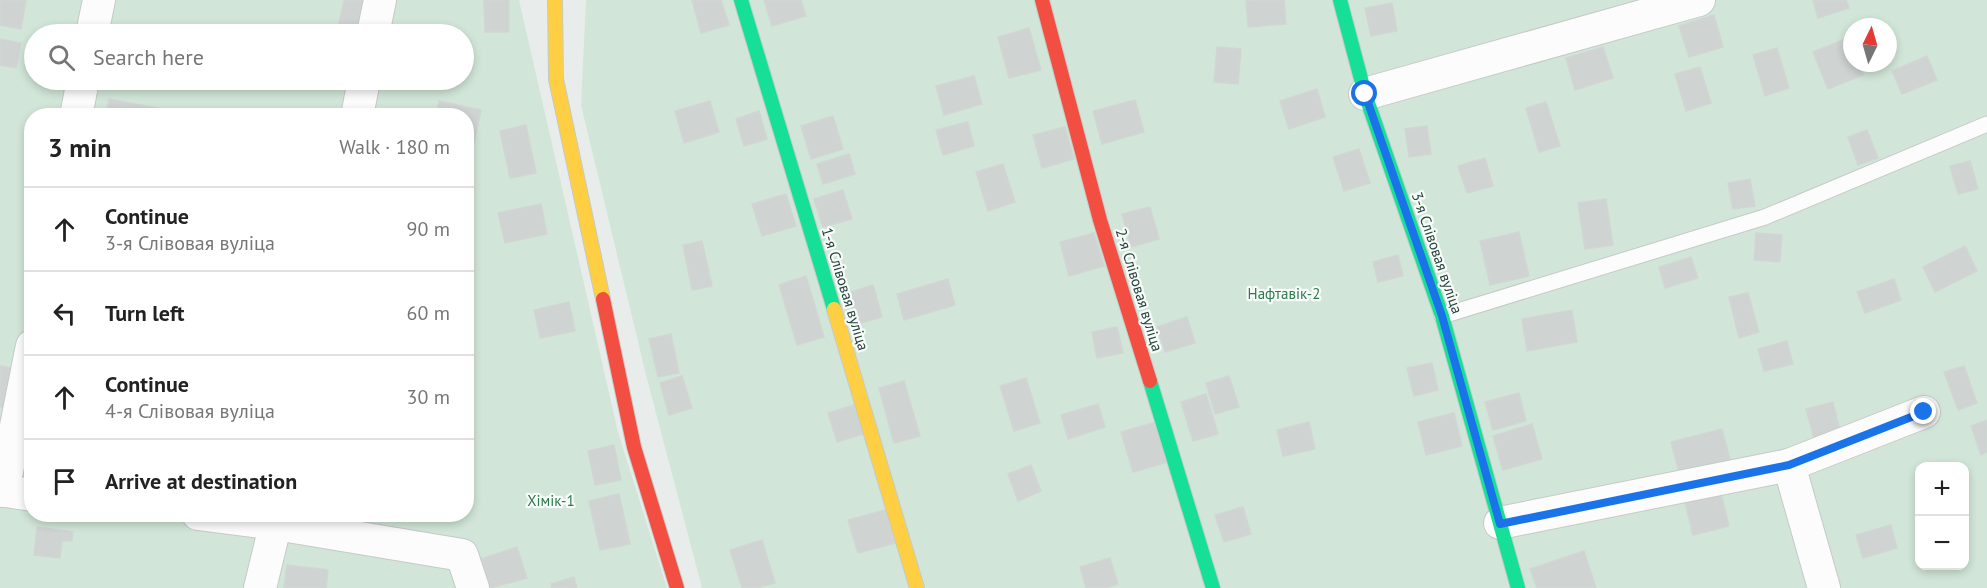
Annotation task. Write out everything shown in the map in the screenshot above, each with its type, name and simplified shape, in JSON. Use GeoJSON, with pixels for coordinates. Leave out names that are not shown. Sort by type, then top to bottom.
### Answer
{"type":"FeatureCollection","features":[{"type":"Feature","properties":{"kind":"street"},"geometry":{"type":"LineString","coordinates":[[94,24],[99,0]]}},
{"type":"Feature","properties":{"kind":"street"},"geometry":{"type":"LineString","coordinates":[[375,24],[380,0]]}},
{"type":"Feature","properties":{"kind":"street"},"geometry":{"type":"LineString","coordinates":[[555,0],[556,79],[634,447],[677,588]]}},
{"type":"Feature","properties":{"kind":"street","name":"1-я Слівовая вуліца"},"geometry":{"type":"LineString","coordinates":[[741,0],[917,588]]}},
{"type":"Feature","properties":{"kind":"street","name":"2-я Слівовая вуліца"},"geometry":{"type":"LineString","coordinates":[[1042,0],[1100,220],[1213,588]]}},
{"type":"Feature","properties":{"kind":"street","name":"3-я Слівовая вуліца"},"geometry":{"type":"LineString","coordinates":[[1340,0],[1365,94],[1442,316],[1518,588]]}},
{"type":"Feature","properties":{"kind":"street"},"geometry":{"type":"LineString","coordinates":[[1365,94],[1699,0]]}},
{"type":"Feature","properties":{"kind":"street"},"geometry":{"type":"LineString","coordinates":[[78,108],[81,90]]}},
{"type":"Feature","properties":{"kind":"street"},"geometry":{"type":"LineString","coordinates":[[359,108],[362,90]]}},
{"type":"Feature","properties":{"kind":"street"},"geometry":{"type":"LineString","coordinates":[[12,492],[24,404]]}},
{"type":"Feature","properties":{"kind":"street"},"geometry":{"type":"LineString","coordinates":[[1500,524],[1789,465],[1924,412]]}},
{"type":"Feature","properties":{"kind":"street"},"geometry":{"type":"LineString","coordinates":[[1789,465],[1824,588]]}},
{"type":"Feature","properties":{"kind":"street"},"geometry":{"type":"LineString","coordinates":[[260,588],[276,522]]}},
{"type":"Feature","properties":{"kind":"street"},"geometry":{"type":"LineString","coordinates":[[292,522],[462,555],[473,588]]}},
{"type":"Feature","properties":{"kind":"lane"},"geometry":{"type":"LineString","coordinates":[[1442,316],[1765,217],[1987,124]]}},
{"type":"Feature","properties":{"kind":"green space","name":"Хімік-1"},"geometry":{"type":"Polygon","coordinates":[[[0,0],[519,0],[618,432],[667,588],[0,588],[0,0]]]}},
{"type":"Feature","properties":{"kind":"green space","name":"Нафтавік-2"},"geometry":{"type":"Polygon","coordinates":[[[586,0],[1987,0],[1987,588],[702,588],[646,375],[581,105],[586,0]]]}},
{"type":"Feature","properties":{"kind":"building"},"geometry":{"type":"Polygon","coordinates":[[[0,0],[26,0],[21,29],[0,25],[0,0]]]}},
{"type":"Feature","properties":{"kind":"building"},"geometry":{"type":"Polygon","coordinates":[[[344,0],[369,0],[364,24],[339,23],[344,0]]]}},
{"type":"Feature","properties":{"kind":"building"},"geometry":{"type":"Polygon","coordinates":[[[484,0],[509,0],[509,32],[485,32],[484,0]]]}},
{"type":"Feature","properties":{"kind":"building"},"geometry":{"type":"Polygon","coordinates":[[[692,0],[721,0],[729,25],[701,33],[692,0]]]}},
{"type":"Feature","properties":{"kind":"building"},"geometry":{"type":"Polygon","coordinates":[[[764,0],[801,0],[806,16],[772,26],[764,0]]]}},
{"type":"Feature","properties":{"kind":"building"},"geometry":{"type":"Polygon","coordinates":[[[1284,0],[1286,24],[1248,27],[1246,1],[1284,0]]]}},
{"type":"Feature","properties":{"kind":"building"},"geometry":{"type":"Polygon","coordinates":[[[1813,0],[1846,0],[1849,8],[1818,18],[1813,0]]]}},
{"type":"Feature","properties":{"kind":"building"},"geometry":{"type":"Polygon","coordinates":[[[1392,3],[1397,31],[1371,36],[1365,8],[1392,3]]]}},
{"type":"Feature","properties":{"kind":"building"},"geometry":{"type":"Polygon","coordinates":[[[1714,15],[1723,47],[1689,57],[1679,26],[1714,15]]]}},
{"type":"Feature","properties":{"kind":"building"},"geometry":{"type":"Polygon","coordinates":[[[1029,28],[1041,70],[1009,78],[998,37],[1029,28]]]}},
{"type":"Feature","properties":{"kind":"building"},"geometry":{"type":"Polygon","coordinates":[[[0,39],[21,43],[16,68],[0,65],[0,39]]]}},
{"type":"Feature","properties":{"kind":"building"},"geometry":{"type":"Polygon","coordinates":[[[1843,40],[1843,72],[1862,72],[1863,75],[1828,89],[1813,52],[1843,40]]]}},
{"type":"Feature","properties":{"kind":"building"},"geometry":{"type":"Polygon","coordinates":[[[1217,47],[1241,49],[1238,84],[1214,82],[1217,47]]]}},
{"type":"Feature","properties":{"kind":"building"},"geometry":{"type":"Polygon","coordinates":[[[1603,47],[1613,78],[1575,90],[1566,58],[1603,47]]]}},
{"type":"Feature","properties":{"kind":"building"},"geometry":{"type":"Polygon","coordinates":[[[1777,48],[1789,88],[1765,96],[1753,55],[1777,48]]]}},
{"type":"Feature","properties":{"kind":"building"},"geometry":{"type":"Polygon","coordinates":[[[1927,56],[1937,80],[1902,94],[1892,72],[1897,72],[1897,69],[1927,56]]]}},
{"type":"Feature","properties":{"kind":"building"},"geometry":{"type":"Polygon","coordinates":[[[1700,67],[1711,103],[1686,111],[1675,74],[1700,67]]]}},
{"type":"Feature","properties":{"kind":"building"},"geometry":{"type":"Polygon","coordinates":[[[974,76],[982,104],[944,115],[936,86],[974,76]]]}},
{"type":"Feature","properties":{"kind":"building"},"geometry":{"type":"Polygon","coordinates":[[[1317,89],[1325,117],[1289,129],[1280,101],[1317,89]]]}},
{"type":"Feature","properties":{"kind":"building"},"geometry":{"type":"Polygon","coordinates":[[[109,99],[157,108],[107,108],[109,99]]]}},
{"type":"Feature","properties":{"kind":"building"},"geometry":{"type":"Polygon","coordinates":[[[1135,100],[1144,132],[1102,144],[1093,111],[1135,100]]]}},
{"type":"Feature","properties":{"kind":"building"},"geometry":{"type":"Polygon","coordinates":[[[439,101],[472,108],[438,108],[439,101]]]}},
{"type":"Feature","properties":{"kind":"building"},"geometry":{"type":"Polygon","coordinates":[[[710,101],[719,132],[684,143],[675,111],[710,101]]]}},
{"type":"Feature","properties":{"kind":"building"},"geometry":{"type":"Polygon","coordinates":[[[1546,102],[1560,146],[1539,152],[1526,108],[1546,102]]]}},
{"type":"Feature","properties":{"kind":"building"},"geometry":{"type":"Polygon","coordinates":[[[474,108],[481,110],[474,143],[474,108]]]}},
{"type":"Feature","properties":{"kind":"building"},"geometry":{"type":"Polygon","coordinates":[[[759,111],[767,139],[744,146],[736,119],[759,111]]]}},
{"type":"Feature","properties":{"kind":"building"},"geometry":{"type":"Polygon","coordinates":[[[833,116],[843,149],[811,159],[801,126],[833,116]]]}},
{"type":"Feature","properties":{"kind":"building"},"geometry":{"type":"Polygon","coordinates":[[[968,122],[974,146],[943,155],[936,130],[968,122]]]}},
{"type":"Feature","properties":{"kind":"building"},"geometry":{"type":"Polygon","coordinates":[[[526,125],[536,173],[510,178],[500,131],[526,125]]]}},
{"type":"Feature","properties":{"kind":"building"},"geometry":{"type":"Polygon","coordinates":[[[1427,126],[1431,154],[1409,157],[1405,129],[1427,126]]]}},
{"type":"Feature","properties":{"kind":"building"},"geometry":{"type":"Polygon","coordinates":[[[1065,127],[1074,159],[1042,168],[1033,135],[1065,127]]]}},
{"type":"Feature","properties":{"kind":"building"},"geometry":{"type":"Polygon","coordinates":[[[1867,130],[1878,158],[1858,165],[1848,137],[1867,130]]]}},
{"type":"Feature","properties":{"kind":"building"},"geometry":{"type":"Polygon","coordinates":[[[1359,149],[1370,183],[1344,191],[1333,157],[1359,149]]]}},
{"type":"Feature","properties":{"kind":"building"},"geometry":{"type":"Polygon","coordinates":[[[849,154],[855,174],[823,184],[817,164],[849,154]]]}},
{"type":"Feature","properties":{"kind":"building"},"geometry":{"type":"Polygon","coordinates":[[[1485,158],[1493,186],[1467,193],[1458,166],[1485,158]]]}},
{"type":"Feature","properties":{"kind":"building"},"geometry":{"type":"Polygon","coordinates":[[[1970,161],[1978,189],[1958,194],[1950,166],[1970,161]]]}},
{"type":"Feature","properties":{"kind":"building"},"geometry":{"type":"Polygon","coordinates":[[[1003,164],[1015,202],[988,211],[976,172],[1003,164]]]}},
{"type":"Feature","properties":{"kind":"building"},"geometry":{"type":"Polygon","coordinates":[[[1750,179],[1755,206],[1733,209],[1728,183],[1750,179]]]}},
{"type":"Feature","properties":{"kind":"building"},"geometry":{"type":"Polygon","coordinates":[[[843,190],[852,219],[823,227],[814,199],[843,190]]]}},
{"type":"Feature","properties":{"kind":"building"},"geometry":{"type":"Polygon","coordinates":[[[786,194],[796,226],[762,236],[752,204],[786,194]]]}},
{"type":"Feature","properties":{"kind":"building"},"geometry":{"type":"Polygon","coordinates":[[[1606,199],[1613,245],[1585,249],[1578,203],[1606,199]]]}},
{"type":"Feature","properties":{"kind":"building"},"geometry":{"type":"Polygon","coordinates":[[[541,204],[547,234],[505,243],[498,213],[541,204]]]}},
{"type":"Feature","properties":{"kind":"building"},"geometry":{"type":"Polygon","coordinates":[[[1150,207],[1159,239],[1131,247],[1122,214],[1150,207]]]}},
{"type":"Feature","properties":{"kind":"building"},"geometry":{"type":"Polygon","coordinates":[[[1519,232],[1529,276],[1490,285],[1480,241],[1519,232]]]}},
{"type":"Feature","properties":{"kind":"building"},"geometry":{"type":"Polygon","coordinates":[[[1094,233],[1104,266],[1069,276],[1060,242],[1094,233]]]}},
{"type":"Feature","properties":{"kind":"building"},"geometry":{"type":"Polygon","coordinates":[[[1756,233],[1782,235],[1780,262],[1754,260],[1756,233]]]}},
{"type":"Feature","properties":{"kind":"building"},"geometry":{"type":"Polygon","coordinates":[[[702,241],[712,286],[692,290],[683,245],[702,241]]]}},
{"type":"Feature","properties":{"kind":"building"},"geometry":{"type":"Polygon","coordinates":[[[1965,246],[1977,271],[1935,292],[1923,267],[1965,246]]]}},
{"type":"Feature","properties":{"kind":"building"},"geometry":{"type":"Polygon","coordinates":[[[1398,255],[1403,276],[1378,282],[1373,262],[1398,255]]]}},
{"type":"Feature","properties":{"kind":"building"},"geometry":{"type":"Polygon","coordinates":[[[1691,257],[1698,278],[1665,288],[1659,267],[1691,257]]]}},
{"type":"Feature","properties":{"kind":"building"},"geometry":{"type":"Polygon","coordinates":[[[806,276],[824,337],[797,345],[779,285],[806,276]]]}},
{"type":"Feature","properties":{"kind":"building"},"geometry":{"type":"Polygon","coordinates":[[[948,279],[955,305],[904,320],[897,294],[948,279]]]}},
{"type":"Feature","properties":{"kind":"building"},"geometry":{"type":"Polygon","coordinates":[[[1894,279],[1901,300],[1865,313],[1857,292],[1894,279]]]}},
{"type":"Feature","properties":{"kind":"building"},"geometry":{"type":"Polygon","coordinates":[[[873,285],[882,317],[857,324],[848,293],[873,285]]]}},
{"type":"Feature","properties":{"kind":"building"},"geometry":{"type":"Polygon","coordinates":[[[1748,293],[1759,332],[1739,338],[1729,297],[1748,293]]]}},
{"type":"Feature","properties":{"kind":"building"},"geometry":{"type":"Polygon","coordinates":[[[569,302],[575,331],[540,338],[534,310],[569,302]]]}},
{"type":"Feature","properties":{"kind":"building"},"geometry":{"type":"Polygon","coordinates":[[[1572,310],[1577,342],[1527,351],[1522,319],[1572,310]]]}},
{"type":"Feature","properties":{"kind":"building"},"geometry":{"type":"Polygon","coordinates":[[[1187,317],[1195,343],[1165,352],[1157,327],[1187,317]]]}},
{"type":"Feature","properties":{"kind":"building"},"geometry":{"type":"Polygon","coordinates":[[[1117,327],[1123,353],[1097,358],[1092,332],[1117,327]]]}},
{"type":"Feature","properties":{"kind":"building"},"geometry":{"type":"Polygon","coordinates":[[[671,334],[679,373],[658,377],[649,339],[671,334]]]}},
{"type":"Feature","properties":{"kind":"building"},"geometry":{"type":"Polygon","coordinates":[[[1787,341],[1793,364],[1764,371],[1758,349],[1787,341]]]}},
{"type":"Feature","properties":{"kind":"building"},"geometry":{"type":"Polygon","coordinates":[[[1432,363],[1438,390],[1414,396],[1407,368],[1432,363]]]}},
{"type":"Feature","properties":{"kind":"building"},"geometry":{"type":"Polygon","coordinates":[[[0,366],[13,368],[8,408],[0,407],[0,366]]]}},
{"type":"Feature","properties":{"kind":"building"},"geometry":{"type":"Polygon","coordinates":[[[1964,366],[1977,403],[1958,410],[1944,372],[1964,366]]]}},
{"type":"Feature","properties":{"kind":"building"},"geometry":{"type":"Polygon","coordinates":[[[682,376],[692,408],[669,415],[660,383],[682,376]]]}},
{"type":"Feature","properties":{"kind":"building"},"geometry":{"type":"Polygon","coordinates":[[[1229,376],[1239,407],[1215,414],[1206,383],[1229,376]]]}},
{"type":"Feature","properties":{"kind":"building"},"geometry":{"type":"Polygon","coordinates":[[[1026,378],[1040,423],[1014,431],[1000,386],[1026,378]]]}},
{"type":"Feature","properties":{"kind":"building"},"geometry":{"type":"Polygon","coordinates":[[[904,381],[920,436],[894,443],[879,388],[904,381]]]}},
{"type":"Feature","properties":{"kind":"building"},"geometry":{"type":"Polygon","coordinates":[[[1519,393],[1526,421],[1493,430],[1485,402],[1519,393]]]}},
{"type":"Feature","properties":{"kind":"building"},"geometry":{"type":"Polygon","coordinates":[[[1206,394],[1218,434],[1193,441],[1181,402],[1206,394]]]}},
{"type":"Feature","properties":{"kind":"building"},"geometry":{"type":"Polygon","coordinates":[[[1833,402],[1841,435],[1815,442],[1806,409],[1833,402]]]}},
{"type":"Feature","properties":{"kind":"building"},"geometry":{"type":"Polygon","coordinates":[[[1098,404],[1105,427],[1068,439],[1061,415],[1098,404]]]}},
{"type":"Feature","properties":{"kind":"building"},"geometry":{"type":"Polygon","coordinates":[[[854,405],[863,434],[837,442],[828,413],[854,405]]]}},
{"type":"Feature","properties":{"kind":"building"},"geometry":{"type":"Polygon","coordinates":[[[1454,413],[1462,446],[1426,455],[1418,422],[1454,413]]]}},
{"type":"Feature","properties":{"kind":"building"},"geometry":{"type":"Polygon","coordinates":[[[1987,420],[1987,452],[1981,455],[1971,426],[1987,420]]]}},
{"type":"Feature","properties":{"kind":"building"},"geometry":{"type":"Polygon","coordinates":[[[1156,422],[1168,462],[1133,472],[1121,432],[1156,422]]]}},
{"type":"Feature","properties":{"kind":"building"},"geometry":{"type":"Polygon","coordinates":[[[1309,422],[1315,449],[1283,456],[1277,430],[1309,422]]]}},
{"type":"Feature","properties":{"kind":"building"},"geometry":{"type":"Polygon","coordinates":[[[1532,424],[1542,459],[1503,470],[1493,436],[1532,424]]]}},
{"type":"Feature","properties":{"kind":"building"},"geometry":{"type":"Polygon","coordinates":[[[1722,429],[1732,467],[1681,480],[1671,442],[1722,429]]]}},
{"type":"Feature","properties":{"kind":"building"},"geometry":{"type":"Polygon","coordinates":[[[614,445],[621,480],[595,485],[588,451],[614,445]]]}},
{"type":"Feature","properties":{"kind":"building"},"geometry":{"type":"Polygon","coordinates":[[[1031,465],[1041,491],[1018,501],[1008,474],[1031,465]]]}},
{"type":"Feature","properties":{"kind":"building"},"geometry":{"type":"Polygon","coordinates":[[[1721,493],[1729,526],[1693,535],[1685,502],[1721,493]]]}},
{"type":"Feature","properties":{"kind":"building"},"geometry":{"type":"Polygon","coordinates":[[[619,494],[630,544],[600,550],[589,501],[619,494]]]}},
{"type":"Feature","properties":{"kind":"building"},"geometry":{"type":"Polygon","coordinates":[[[1243,507],[1251,534],[1224,542],[1215,515],[1243,507]]]}},
{"type":"Feature","properties":{"kind":"building"},"geometry":{"type":"Polygon","coordinates":[[[885,510],[895,543],[858,553],[848,520],[885,510]]]}},
{"type":"Feature","properties":{"kind":"building"},"geometry":{"type":"Polygon","coordinates":[[[1891,525],[1897,548],[1863,558],[1856,535],[1891,525]]]}},
{"type":"Feature","properties":{"kind":"building"},"geometry":{"type":"Polygon","coordinates":[[[37,527],[73,532],[72,541],[62,541],[60,558],[34,555],[37,527]]]}},
{"type":"Feature","properties":{"kind":"building"},"geometry":{"type":"Polygon","coordinates":[[[762,540],[775,583],[756,588],[742,588],[730,550],[762,540]]]}},
{"type":"Feature","properties":{"kind":"building"},"geometry":{"type":"Polygon","coordinates":[[[517,547],[527,578],[490,588],[481,559],[517,547]]]}},
{"type":"Feature","properties":{"kind":"building"},"geometry":{"type":"Polygon","coordinates":[[[1584,551],[1596,588],[1537,588],[1530,569],[1584,551]]]}},
{"type":"Feature","properties":{"kind":"building"},"geometry":{"type":"Polygon","coordinates":[[[1110,558],[1118,584],[1106,588],[1086,588],[1080,567],[1110,558]]]}},
{"type":"Feature","properties":{"kind":"building"},"geometry":{"type":"Polygon","coordinates":[[[287,565],[328,570],[326,588],[284,588],[287,565]]]}},
{"type":"Feature","properties":{"kind":"building"},"geometry":{"type":"Polygon","coordinates":[[[574,577],[577,588],[552,588],[551,584],[574,577]]]}},
{"type":"Feature","properties":{"kind":"traffic: fast"},"geometry":{"type":"LineString","coordinates":[[741,0],[834,309]]}},
{"type":"Feature","properties":{"kind":"traffic: fast"},"geometry":{"type":"LineString","coordinates":[[1340,0],[1365,94],[1442,316],[1518,588]]}},
{"type":"Feature","properties":{"kind":"traffic: fast"},"geometry":{"type":"LineString","coordinates":[[1150,381],[1213,588]]}},
{"type":"Feature","properties":{"kind":"traffic: slow"},"geometry":{"type":"LineString","coordinates":[[555,0],[556,79],[603,299]]}},
{"type":"Feature","properties":{"kind":"traffic: slow"},"geometry":{"type":"LineString","coordinates":[[834,309],[917,588]]}},
{"type":"Feature","properties":{"kind":"traffic: jam"},"geometry":{"type":"LineString","coordinates":[[1042,0],[1100,220],[1150,381]]}},
{"type":"Feature","properties":{"kind":"traffic: jam"},"geometry":{"type":"LineString","coordinates":[[603,299],[634,447],[677,588]]}},
{"type":"Feature","properties":{"kind":"route"},"geometry":{"type":"LineString","coordinates":[[1365,94],[1442,316],[1500,524],[1789,465],[1924,412]]}}]}
